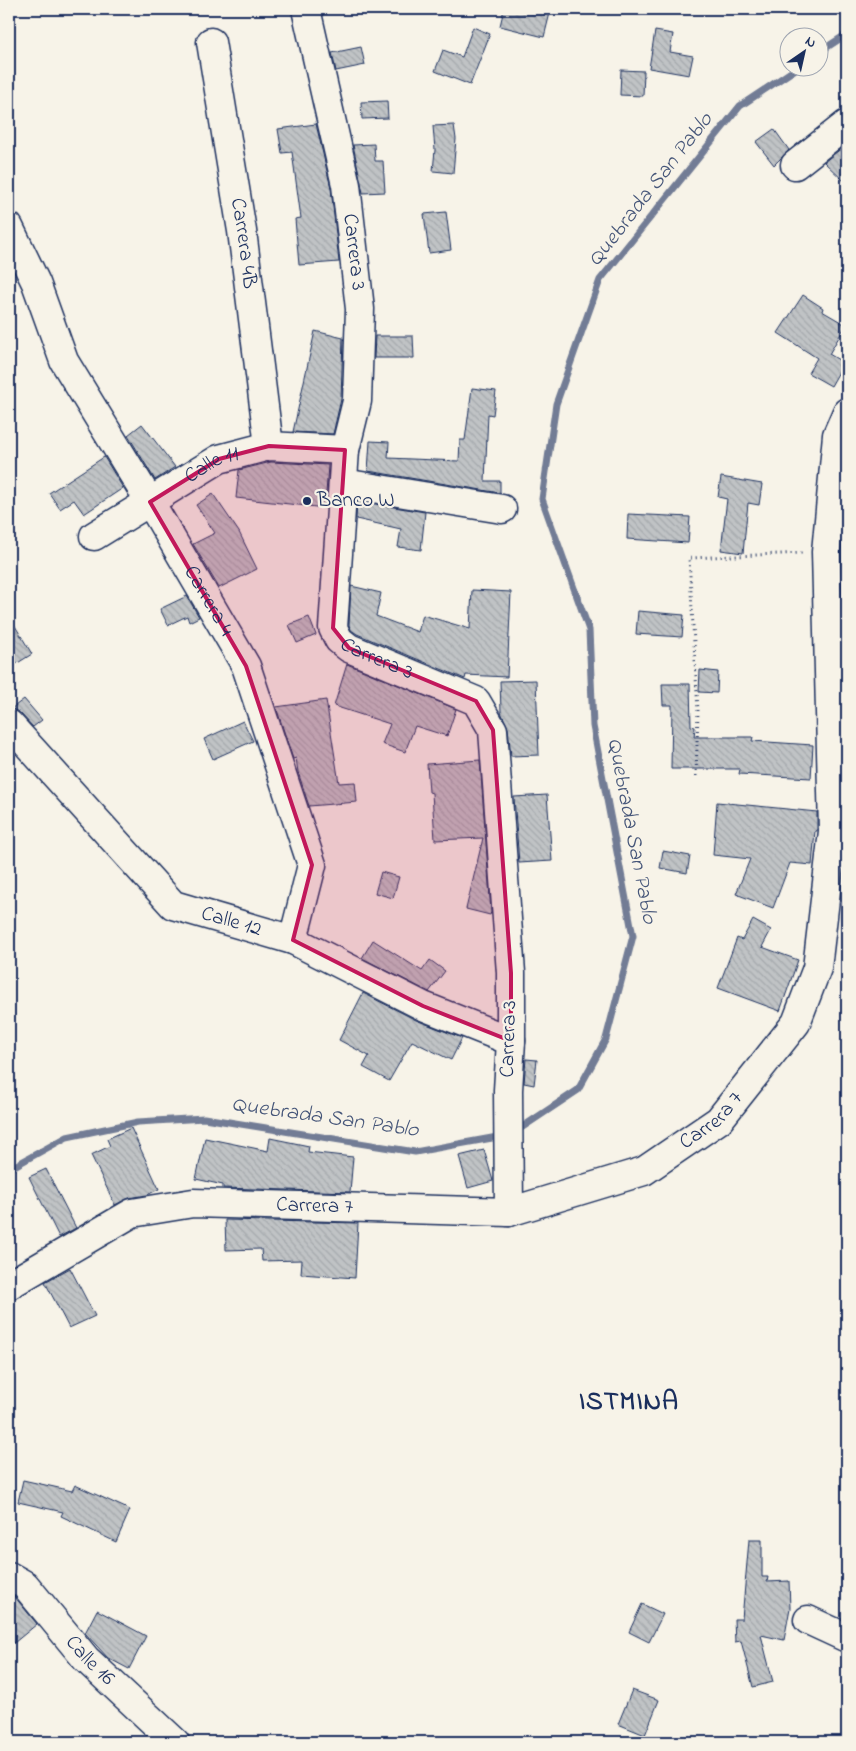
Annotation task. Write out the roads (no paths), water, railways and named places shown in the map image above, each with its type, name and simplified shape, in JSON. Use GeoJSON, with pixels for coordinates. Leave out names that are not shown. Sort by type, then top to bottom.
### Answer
{"type":"FeatureCollection","features":[{"type":"Feature","properties":{"kind":"street","name":"Carrera 3"},"geometry":{"type":"LineString","coordinates":[[306,9],[346,185],[360,309],[357,401],[345,450],[333,628],[339,640],[349,648],[476,701],[493,730],[511,973],[511,1041],[508,1090],[510,1212]]}},
{"type":"Feature","properties":{"kind":"street","name":"Carrera 4B"},"geometry":{"type":"LineString","coordinates":[[211,42],[242,230],[269,446]]}},
{"type":"Feature","properties":{"kind":"street"},"geometry":{"type":"LineString","coordinates":[[795,166],[847,124]]}},
{"type":"Feature","properties":{"kind":"street","name":"Carrera 4"},"geometry":{"type":"LineString","coordinates":[[9,226],[36,283],[64,361],[150,502],[246,666],[312,865],[293,940]]}},
{"type":"Feature","properties":{"kind":"street"},"geometry":{"type":"LineString","coordinates":[[842,424],[847,477]]}},
{"type":"Feature","properties":{"kind":"street","name":"Carrera 7"},"geometry":{"type":"LineString","coordinates":[[9,1285],[132,1213],[193,1203],[510,1212],[644,1171],[719,1120],[796,1022],[817,968],[833,831],[826,552],[842,424]]}},
{"type":"Feature","properties":{"kind":"street","name":"Calle 11"},"geometry":{"type":"LineString","coordinates":[[94,536],[220,459],[269,446],[345,450]]}},
{"type":"Feature","properties":{"kind":"street"},"geometry":{"type":"LineString","coordinates":[[343,483],[502,509]]}},
{"type":"Feature","properties":{"kind":"street","name":"Calle 12"},"geometry":{"type":"LineString","coordinates":[[9,724],[173,904],[293,940],[423,1006],[511,1041]]}},
{"type":"Feature","properties":{"kind":"street","name":"Calle 16"},"geometry":{"type":"LineString","coordinates":[[9,1576],[25,1585],[86,1659],[175,1742]]}},
{"type":"Feature","properties":{"kind":"street"},"geometry":{"type":"LineString","coordinates":[[808,1620],[847,1638]]}},
{"type":"Feature","properties":{"kind":"waterway","name":"Quebrada San Pablo"},"geometry":{"type":"LineString","coordinates":[[828,46],[847,34]]}},
{"type":"Feature","properties":{"kind":"waterway","name":"Quebrada San Pablo"},"geometry":{"type":"LineString","coordinates":[[515,1132],[578,1090],[606,1039],[633,936],[593,726],[589,630],[542,499],[556,404],[600,280],[740,106],[782,78]]}},
{"type":"Feature","properties":{"kind":"waterway","name":"Quebrada San Pablo"},"geometry":{"type":"LineString","coordinates":[[9,1169],[67,1137],[138,1122],[204,1118],[415,1152],[503,1136]]}},
{"type":"Feature","properties":{"kind":"place","name":"Banco W"},"geometry":{"type":"Point","coordinates":[307,501]}},
{"type":"Feature","properties":{"kind":"district","name":"ISTMINA"},"geometry":{"type":"Point","coordinates":[629,1403]}}]}
